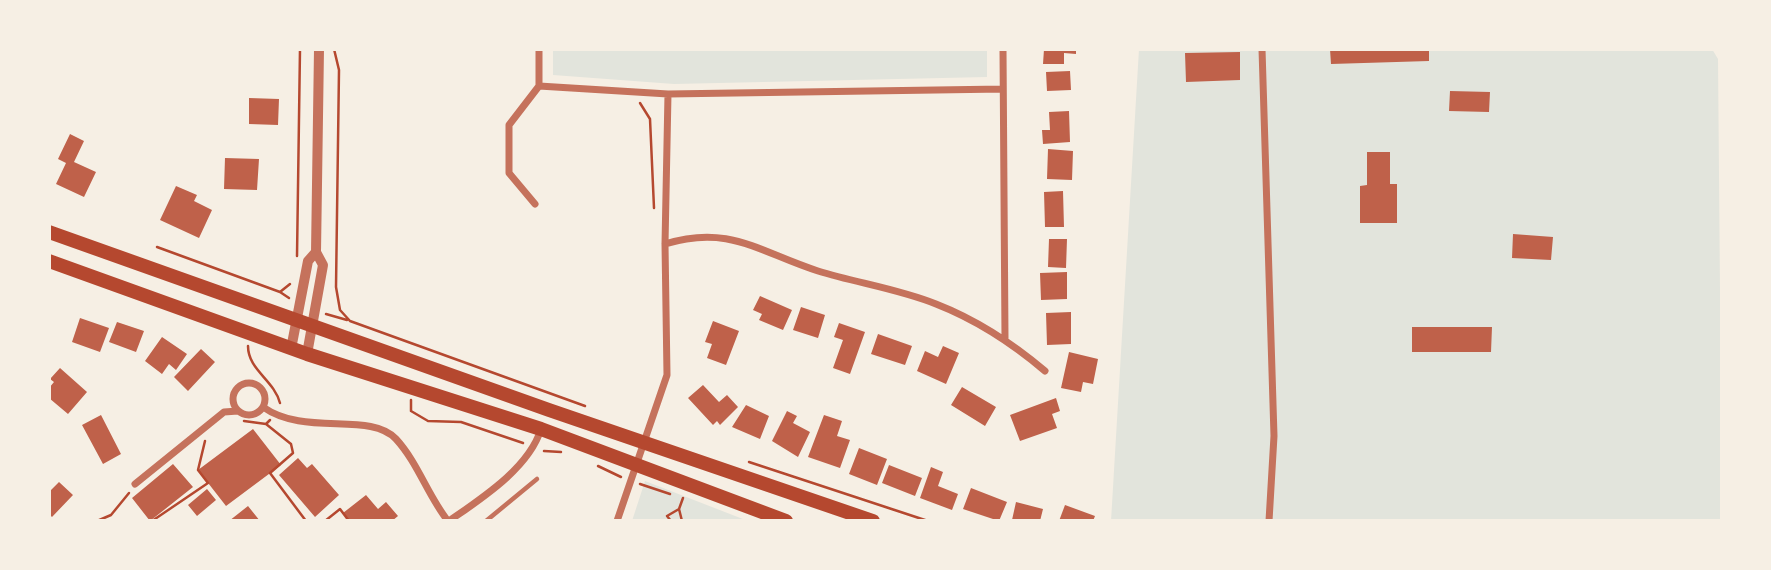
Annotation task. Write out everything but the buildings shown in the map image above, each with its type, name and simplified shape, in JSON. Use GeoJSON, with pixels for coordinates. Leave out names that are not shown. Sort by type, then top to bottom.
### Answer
{"type":"FeatureCollection","features":[{"type":"Feature","properties":{"kind":"main road"},"geometry":{"type":"LineString","coordinates":[[49,232],[644,444],[873,521]]}},
{"type":"Feature","properties":{"kind":"main road"},"geometry":{"type":"LineString","coordinates":[[49,261],[307,355],[541,429],[786,521]]}},
{"type":"Feature","properties":{"kind":"street"},"geometry":{"type":"LineString","coordinates":[[307,355],[323,264],[316,252],[318,49]]}},
{"type":"Feature","properties":{"kind":"street"},"geometry":{"type":"LineString","coordinates":[[536,204],[509,173],[509,125],[539,86],[539,49]]}},
{"type":"Feature","properties":{"kind":"street"},"geometry":{"type":"LineString","coordinates":[[1003,49],[1005,338]]}},
{"type":"Feature","properties":{"kind":"street"},"geometry":{"type":"LineString","coordinates":[[1262,49],[1274,436],[1269,521]]}},
{"type":"Feature","properties":{"kind":"street"},"geometry":{"type":"LineString","coordinates":[[539,86],[668,94],[1003,89]]}},
{"type":"Feature","properties":{"kind":"street"},"geometry":{"type":"LineString","coordinates":[[617,521],[667,375],[665,244],[668,94]]}},
{"type":"Feature","properties":{"kind":"street"},"geometry":{"type":"LineString","coordinates":[[665,244],[685,237],[726,236],[818,271],[936,304],[1005,338],[1045,371]]}},
{"type":"Feature","properties":{"kind":"street"},"geometry":{"type":"LineString","coordinates":[[291,349],[308,261],[316,252]]}},
{"type":"Feature","properties":{"kind":"street"},"geometry":{"type":"LineString","coordinates":[[238,411],[233,394],[246,383],[257,385],[262,390],[263,407]]}},
{"type":"Feature","properties":{"kind":"street"},"geometry":{"type":"LineString","coordinates":[[263,407],[274,415],[317,425],[369,425],[394,437],[449,521],[517,466],[535,447],[541,429]]}},
{"type":"Feature","properties":{"kind":"street"},"geometry":{"type":"LineString","coordinates":[[135,484],[224,412],[238,411],[251,415],[263,407]]}},
{"type":"Feature","properties":{"kind":"lane"},"geometry":{"type":"LineString","coordinates":[[486,521],[537,479]]}},
{"type":"Feature","properties":{"kind":"path"},"geometry":{"type":"LineString","coordinates":[[297,263],[300,49]]}},
{"type":"Feature","properties":{"kind":"path"},"geometry":{"type":"LineString","coordinates":[[334,49],[338,70],[336,288],[340,310],[350,321],[589,408]]}},
{"type":"Feature","properties":{"kind":"path"},"geometry":{"type":"LineString","coordinates":[[624,91],[623,98],[639,102],[648,113],[654,213]]}},
{"type":"Feature","properties":{"kind":"path"},"geometry":{"type":"LineString","coordinates":[[157,247],[268,287]]}},
{"type":"Feature","properties":{"kind":"path"},"geometry":{"type":"LineString","coordinates":[[280,292],[297,277]]}},
{"type":"Feature","properties":{"kind":"path"},"geometry":{"type":"LineString","coordinates":[[249,341],[249,357],[279,398],[274,415],[267,424]]}},
{"type":"Feature","properties":{"kind":"path"},"geometry":{"type":"LineString","coordinates":[[411,400],[411,411],[418,418],[461,422],[526,444]]}},
{"type":"Feature","properties":{"kind":"path"},"geometry":{"type":"LineString","coordinates":[[235,422],[267,424],[291,444],[293,453],[270,473],[306,521]]}},
{"type":"Feature","properties":{"kind":"path"},"geometry":{"type":"LineString","coordinates":[[152,521],[208,482],[198,470],[204,442],[213,434]]}},
{"type":"Feature","properties":{"kind":"path"},"geometry":{"type":"LineString","coordinates":[[744,461],[928,521]]}},
{"type":"Feature","properties":{"kind":"path"},"geometry":{"type":"LineString","coordinates":[[97,521],[116,510],[135,484]]}},
{"type":"Feature","properties":{"kind":"path"},"geometry":{"type":"LineString","coordinates":[[682,521],[679,509],[683,499]]}},
{"type":"Feature","properties":{"kind":"path"},"geometry":{"type":"LineString","coordinates":[[325,521],[340,509],[349,521]]}},
{"type":"Feature","properties":{"kind":"path"},"geometry":{"type":"LineString","coordinates":[[671,521],[667,516],[679,509]]}},
{"type":"Feature","properties":{"kind":"shaded area"},"geometry":{"type":"Polygon","coordinates":[[[553,49],[987,49],[987,77],[674,84],[553,75],[553,49]]]}},
{"type":"Feature","properties":{"kind":"shaded area"},"geometry":{"type":"Polygon","coordinates":[[[1139,49],[1712,49],[1718,59],[1722,521],[1111,521],[1139,49]]]}},
{"type":"Feature","properties":{"kind":"shaded area"},"geometry":{"type":"Polygon","coordinates":[[[645,481],[748,521],[632,521],[645,481]]]}}]}
